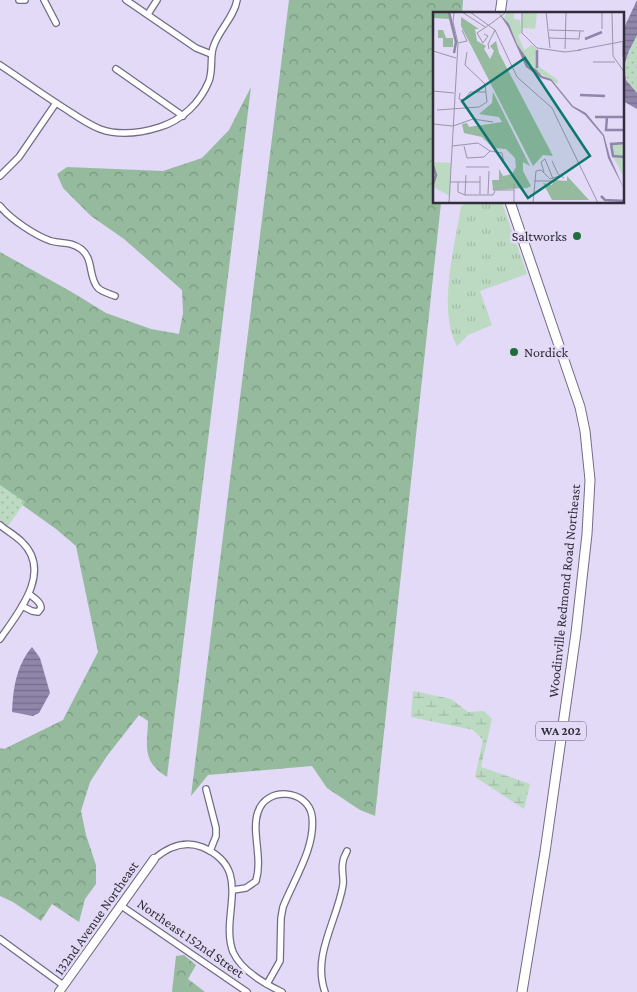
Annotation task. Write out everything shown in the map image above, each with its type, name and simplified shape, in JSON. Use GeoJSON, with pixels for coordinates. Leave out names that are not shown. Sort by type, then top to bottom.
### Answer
{"type":"FeatureCollection","features":[{"type":"Feature","properties":{"kind":"main road","name":"Woodinville Redmond Road Northeast"},"geometry":{"type":"LineString","coordinates":[[511,204],[563,352],[580,407],[585,431],[590,480],[587,534],[576,633],[537,906],[522,992]]}},
{"type":"Feature","properties":{"kind":"street"},"geometry":{"type":"LineString","coordinates":[[19,0],[25,0]]}},
{"type":"Feature","properties":{"kind":"street"},"geometry":{"type":"LineString","coordinates":[[44,0],[56,23]]}},
{"type":"Feature","properties":{"kind":"street"},"geometry":{"type":"LineString","coordinates":[[126,0],[196,48],[211,54]]}},
{"type":"Feature","properties":{"kind":"street"},"geometry":{"type":"LineString","coordinates":[[148,14],[157,0]]}},
{"type":"Feature","properties":{"kind":"street"},"geometry":{"type":"LineString","coordinates":[[1,68],[89,124],[114,132],[131,133],[167,125],[183,116],[201,96],[209,81],[212,69],[211,54],[216,39],[233,12],[236,0]]}},
{"type":"Feature","properties":{"kind":"street"},"geometry":{"type":"LineString","coordinates":[[116,69],[183,116]]}},
{"type":"Feature","properties":{"kind":"street"},"geometry":{"type":"LineString","coordinates":[[0,176],[19,157],[56,103]]}},
{"type":"Feature","properties":{"kind":"street"},"geometry":{"type":"LineString","coordinates":[[0,206],[18,223],[52,241],[68,242],[81,250],[88,259],[94,281],[98,287],[115,296]]}},
{"type":"Feature","properties":{"kind":"street"},"geometry":{"type":"LineString","coordinates":[[0,525],[23,542],[29,551],[34,571],[29,594],[0,639]]}},
{"type":"Feature","properties":{"kind":"street"},"geometry":{"type":"LineString","coordinates":[[22,606],[32,612],[38,612],[42,608],[38,600],[29,594]]}},
{"type":"Feature","properties":{"kind":"street"},"geometry":{"type":"LineString","coordinates":[[206,788],[216,828],[216,836],[210,850]]}},
{"type":"Feature","properties":{"kind":"street"},"geometry":{"type":"LineString","coordinates":[[233,890],[246,888],[256,881],[259,856],[256,823],[260,807],[270,797],[278,794],[287,793],[297,796],[304,801],[310,809],[312,829],[304,858],[283,907],[280,961],[267,984]]}},
{"type":"Feature","properties":{"kind":"street"},"geometry":{"type":"LineString","coordinates":[[154,859],[165,849],[191,843],[210,850],[226,865],[231,877],[233,890],[229,930],[230,943],[234,954],[244,967],[267,984],[282,992]]}},
{"type":"Feature","properties":{"kind":"street"},"geometry":{"type":"LineString","coordinates":[[317,992],[324,991],[322,953],[340,899],[344,883],[342,862],[348,851]]}},
{"type":"Feature","properties":{"kind":"street","name":"132nd Avenue Northeast"},"geometry":{"type":"LineString","coordinates":[[61,989],[154,859]]}},
{"type":"Feature","properties":{"kind":"street","name":"Northeast 152nd Street"},"geometry":{"type":"LineString","coordinates":[[120,905],[247,992]]}},
{"type":"Feature","properties":{"kind":"street"},"geometry":{"type":"LineString","coordinates":[[0,939],[23,954],[61,989]]}},
{"type":"Feature","properties":{"kind":"green space"},"geometry":{"type":"Polygon","coordinates":[[[289,0],[463,0],[462,12],[433,12],[433,204],[441,204],[375,816],[360,810],[327,788],[312,766],[208,775],[191,796],[289,0]]]}},
{"type":"Feature","properties":{"kind":"green space"},"geometry":{"type":"Polygon","coordinates":[[[637,35],[637,93],[627,80],[626,65],[637,35]]]}},
{"type":"Feature","properties":{"kind":"green space"},"geometry":{"type":"Polygon","coordinates":[[[251,87],[167,777],[153,765],[150,759],[147,746],[148,721],[139,715],[107,756],[90,782],[81,811],[86,835],[96,865],[96,884],[85,899],[79,922],[52,904],[41,921],[13,902],[0,896],[0,748],[4,749],[63,720],[98,652],[76,546],[56,529],[0,489],[0,252],[106,313],[151,329],[179,334],[183,313],[182,290],[124,239],[91,216],[63,188],[57,174],[67,167],[163,171],[202,158],[229,130],[251,87]]]}},
{"type":"Feature","properties":{"kind":"green space"},"geometry":{"type":"Polygon","coordinates":[[[464,204],[502,204],[527,274],[480,291],[492,325],[468,335],[457,346],[451,331],[448,314],[448,296],[449,277],[461,206],[464,204]]]}},
{"type":"Feature","properties":{"kind":"green space"},"geometry":{"type":"Polygon","coordinates":[[[0,485],[25,502],[8,526],[0,520],[0,485]]]}},
{"type":"Feature","properties":{"kind":"green space"},"geometry":{"type":"Polygon","coordinates":[[[413,691],[451,699],[468,712],[484,711],[492,719],[481,767],[530,784],[524,809],[475,777],[483,740],[473,730],[411,717],[413,691]]]}},
{"type":"Feature","properties":{"kind":"green space"},"geometry":{"type":"Polygon","coordinates":[[[184,955],[196,965],[188,979],[205,992],[172,992],[176,956],[184,955]]]}},
{"type":"Feature","properties":{"kind":"shaded area"},"geometry":{"type":"Polygon","coordinates":[[[637,0],[637,35],[624,66],[624,28],[637,0]]]}},
{"type":"Feature","properties":{"kind":"shaded area"},"geometry":{"type":"Polygon","coordinates":[[[624,66],[626,80],[637,93],[637,109],[624,102],[624,66]]]}},
{"type":"Feature","properties":{"kind":"shaded area"},"geometry":{"type":"Polygon","coordinates":[[[32,647],[40,658],[50,693],[39,713],[33,716],[12,712],[16,678],[22,662],[32,647]]]}},
{"type":"Feature","properties":{"kind":"place","name":"Saltworks"},"geometry":{"type":"Point","coordinates":[577,236]}},
{"type":"Feature","properties":{"kind":"place","name":"Nordick"},"geometry":{"type":"Point","coordinates":[514,352]}}]}
